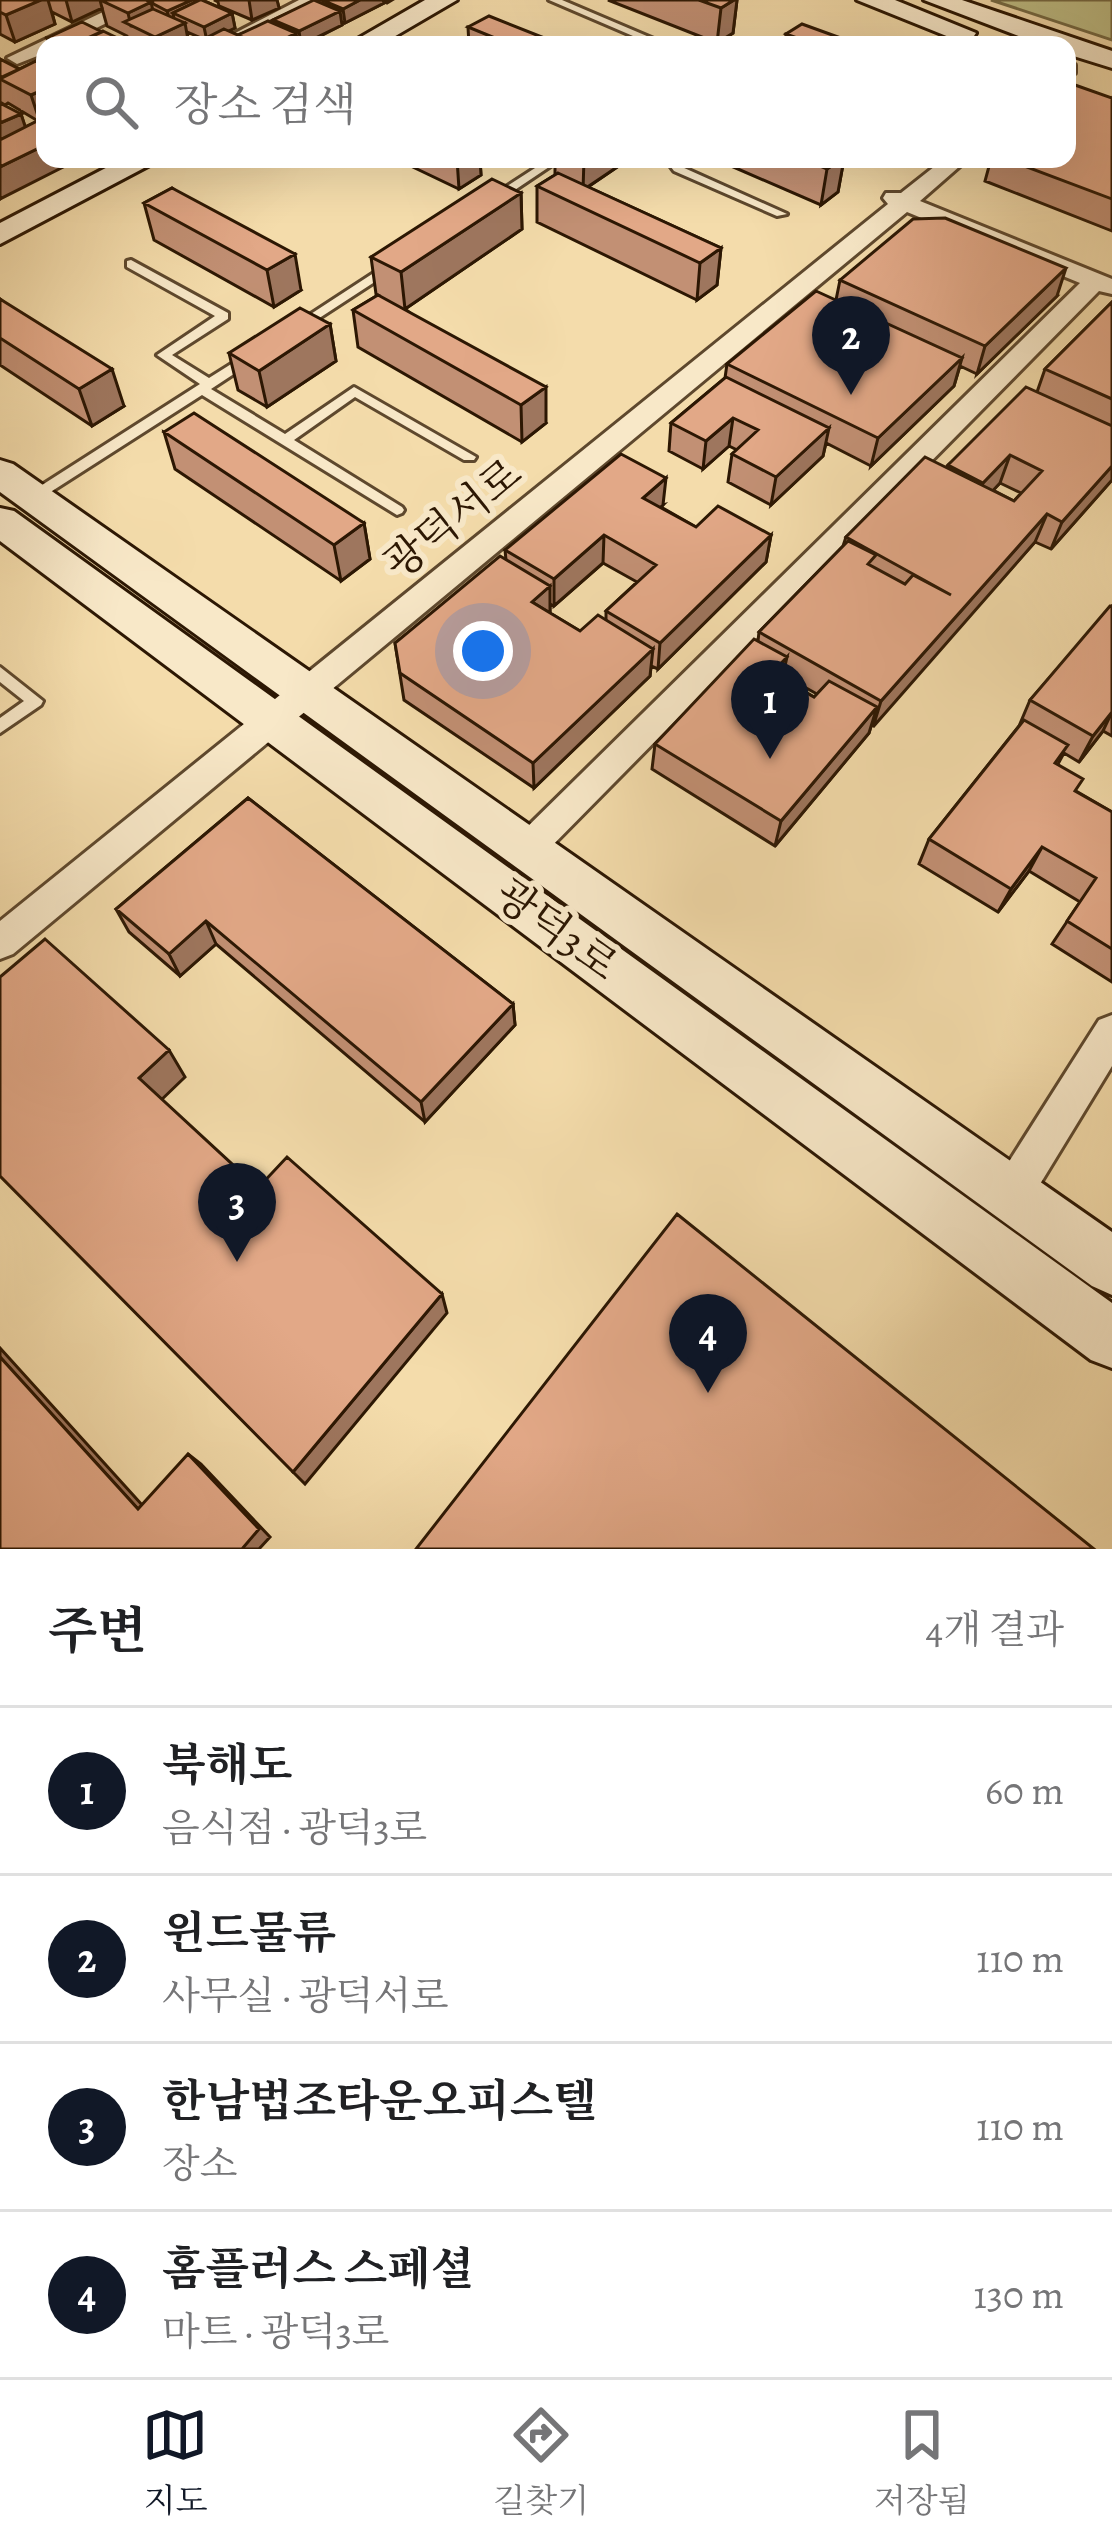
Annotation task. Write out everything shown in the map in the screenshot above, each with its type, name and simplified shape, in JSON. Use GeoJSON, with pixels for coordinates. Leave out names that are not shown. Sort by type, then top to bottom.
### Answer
{"type":"FeatureCollection","features":[{"type":"Feature","properties":{"kind":"street"},"geometry":{"type":"LineString","coordinates":[[53,36],[144,0]]}},
{"type":"Feature","properties":{"kind":"street"},"geometry":{"type":"LineString","coordinates":[[240,36],[314,0]]}},
{"type":"Feature","properties":{"kind":"street"},"geometry":{"type":"LineString","coordinates":[[376,36],[443,0]]}},
{"type":"Feature","properties":{"kind":"street"},"geometry":{"type":"LineString","coordinates":[[870,0],[973,36]]}},
{"type":"Feature","properties":{"kind":"street"},"geometry":{"type":"LineString","coordinates":[[937,0],[1042,36]]}},
{"type":"Feature","properties":{"kind":"street"},"geometry":{"type":"LineString","coordinates":[[8,54],[36,43]]}},
{"type":"Feature","properties":{"kind":"street"},"geometry":{"type":"LineString","coordinates":[[1076,48],[1112,60]]}},
{"type":"Feature","properties":{"kind":"street"},"geometry":{"type":"LineString","coordinates":[[8,54],[36,68]]}},
{"type":"Feature","properties":{"kind":"street"},"geometry":{"type":"LineString","coordinates":[[1076,72],[1112,84]]}},
{"type":"Feature","properties":{"kind":"street"},"geometry":{"type":"LineString","coordinates":[[0,235],[129,168]]}},
{"type":"Feature","properties":{"kind":"street","name":"광덕서로"},"geometry":{"type":"LineString","coordinates":[[0,943],[945,168]]}},
{"type":"Feature","properties":{"kind":"street"},"geometry":{"type":"LineString","coordinates":[[528,848],[1104,284],[899,201]]}},
{"type":"Feature","properties":{"kind":"street","name":"광덕3로"},"geometry":{"type":"LineString","coordinates":[[11,497],[1112,1339]]}},
{"type":"Feature","properties":{"kind":"street","name":"광덕3로"},"geometry":{"type":"LineString","coordinates":[[288,705],[528,848],[1112,1266]]}},
{"type":"Feature","properties":{"kind":"street"},"geometry":{"type":"LineString","coordinates":[[1012,1192],[1112,1033]]}},
{"type":"Feature","properties":{"kind":"lane"},"geometry":{"type":"LineString","coordinates":[[554,0],[641,36]]}},
{"type":"Feature","properties":{"kind":"lane"},"geometry":{"type":"LineString","coordinates":[[479,209],[542,168]]}},
{"type":"Feature","properties":{"kind":"lane"},"geometry":{"type":"LineString","coordinates":[[677,168],[781,214]]}},
{"type":"Feature","properties":{"kind":"lane"},"geometry":{"type":"LineString","coordinates":[[287,334],[402,259]]}},
{"type":"Feature","properties":{"kind":"lane"},"geometry":{"type":"LineString","coordinates":[[130,264],[224,316],[163,355],[284,441],[397,510]]}},
{"type":"Feature","properties":{"kind":"lane"},"geometry":{"type":"LineString","coordinates":[[11,497],[206,387],[268,346]]}},
{"type":"Feature","properties":{"kind":"lane"},"geometry":{"type":"LineString","coordinates":[[284,441],[355,391],[469,457]]}},
{"type":"Feature","properties":{"kind":"lane"},"geometry":{"type":"LineString","coordinates":[[0,674],[35,701],[0,727]]}},
{"type":"Feature","properties":{"kind":"green space"},"geometry":{"type":"Polygon","coordinates":[[[991,0],[1112,0],[1112,40],[991,0]]]}},
{"type":"Feature","properties":{"kind":"building"},"geometry":{"type":"Polygon","coordinates":[[[0,0],[41,0],[6,15],[0,12],[0,0]]]}},
{"type":"Feature","properties":{"kind":"building"},"geometry":{"type":"Polygon","coordinates":[[[100,0],[146,0],[151,2],[128,13],[100,0]]]}},
{"type":"Feature","properties":{"kind":"building"},"geometry":{"type":"Polygon","coordinates":[[[146,0],[192,0],[167,11],[146,0]]]}},
{"type":"Feature","properties":{"kind":"building"},"geometry":{"type":"Polygon","coordinates":[[[200,0],[232,13],[204,27],[173,13],[200,0]]]}},
{"type":"Feature","properties":{"kind":"building"},"geometry":{"type":"Polygon","coordinates":[[[314,0],[340,11],[299,31],[273,20],[314,0]]]}},
{"type":"Feature","properties":{"kind":"building"},"geometry":{"type":"Polygon","coordinates":[[[322,0],[360,0],[343,9],[322,0]]]}},
{"type":"Feature","properties":{"kind":"building"},"geometry":{"type":"Polygon","coordinates":[[[699,0],[734,0],[721,8],[699,0]]]}},
{"type":"Feature","properties":{"kind":"building"},"geometry":{"type":"Polygon","coordinates":[[[153,9],[185,23],[153,36],[124,22],[153,9]]]}},
{"type":"Feature","properties":{"kind":"building"},"geometry":{"type":"Polygon","coordinates":[[[489,16],[539,36],[490,36],[468,27],[489,16]]]}},
{"type":"Feature","properties":{"kind":"building"},"geometry":{"type":"Polygon","coordinates":[[[268,21],[296,33],[290,36],[238,35],[268,21]]]}},
{"type":"Feature","properties":{"kind":"building"},"geometry":{"type":"Polygon","coordinates":[[[82,22],[102,32],[93,36],[51,36],[82,22]]]}},
{"type":"Feature","properties":{"kind":"building"},"geometry":{"type":"Polygon","coordinates":[[[802,24],[835,36],[791,36],[786,34],[802,24]]]}},
{"type":"Feature","properties":{"kind":"building"},"geometry":{"type":"Polygon","coordinates":[[[224,29],[240,36],[210,36],[224,29]]]}},
{"type":"Feature","properties":{"kind":"building"},"geometry":{"type":"Polygon","coordinates":[[[0,59],[19,69],[0,78],[0,59]]]}},
{"type":"Feature","properties":{"kind":"building"},"geometry":{"type":"Polygon","coordinates":[[[36,61],[36,93],[31,95],[0,79],[36,61]]]}},
{"type":"Feature","properties":{"kind":"building"},"geometry":{"type":"Polygon","coordinates":[[[1076,85],[1112,98],[1112,199],[1030,168],[1076,168],[1076,85]]]}},
{"type":"Feature","properties":{"kind":"building"},"geometry":{"type":"Polygon","coordinates":[[[0,103],[21,114],[0,123],[0,103]]]}},
{"type":"Feature","properties":{"kind":"building"},"geometry":{"type":"Polygon","coordinates":[[[36,122],[36,149],[0,167],[0,140],[36,122]]]}},
{"type":"Feature","properties":{"kind":"building"},"geometry":{"type":"Polygon","coordinates":[[[558,173],[721,248],[700,263],[537,186],[558,173]]]}},
{"type":"Feature","properties":{"kind":"building"},"geometry":{"type":"Polygon","coordinates":[[[492,179],[521,193],[401,272],[371,257],[492,179]]]}},
{"type":"Feature","properties":{"kind":"building"},"geometry":{"type":"Polygon","coordinates":[[[172,188],[295,254],[267,270],[144,203],[172,188]]]}},
{"type":"Feature","properties":{"kind":"building"},"geometry":{"type":"Polygon","coordinates":[[[945,218],[1066,268],[985,346],[840,280],[913,219],[945,218]]]}},
{"type":"Feature","properties":{"kind":"building"},"geometry":{"type":"Polygon","coordinates":[[[816,291],[962,358],[878,438],[727,364],[816,291]]]}},
{"type":"Feature","properties":{"kind":"building"},"geometry":{"type":"Polygon","coordinates":[[[378,295],[546,387],[521,405],[353,310],[378,295]]]}},
{"type":"Feature","properties":{"kind":"building"},"geometry":{"type":"Polygon","coordinates":[[[0,299],[112,369],[79,389],[0,338],[0,299]]]}},
{"type":"Feature","properties":{"kind":"building"},"geometry":{"type":"Polygon","coordinates":[[[1112,302],[1112,399],[1045,369],[1112,302]]]}},
{"type":"Feature","properties":{"kind":"building"},"geometry":{"type":"Polygon","coordinates":[[[300,308],[330,324],[259,371],[229,353],[300,308]]]}},
{"type":"Feature","properties":{"kind":"building"},"geometry":{"type":"Polygon","coordinates":[[[726,377],[829,428],[776,477],[732,454],[758,430],[733,418],[706,441],[671,423],[726,377]]]}},
{"type":"Feature","properties":{"kind":"building"},"geometry":{"type":"Polygon","coordinates":[[[1026,387],[1112,426],[1112,466],[1062,522],[1047,514],[881,701],[759,632],[848,541],[876,555],[868,564],[905,584],[913,575],[951,595],[846,537],[925,457],[1014,501],[1042,471],[1010,455],[983,483],[948,465],[1026,387]]]}},
{"type":"Feature","properties":{"kind":"building"},"geometry":{"type":"Polygon","coordinates":[[[194,413],[364,523],[334,545],[164,432],[194,413]]]}},
{"type":"Feature","properties":{"kind":"building"},"geometry":{"type":"Polygon","coordinates":[[[621,454],[666,478],[643,498],[696,527],[718,506],[771,535],[660,643],[606,611],[656,565],[604,535],[554,579],[505,550],[621,454]]]}},
{"type":"Feature","properties":{"kind":"building"},"geometry":{"type":"Polygon","coordinates":[[[500,556],[550,586],[532,602],[580,631],[598,615],[653,649],[533,763],[400,673],[395,643],[500,556]]]}},
{"type":"Feature","properties":{"kind":"building"},"geometry":{"type":"Polygon","coordinates":[[[1110,606],[1112,712],[1093,736],[1030,700],[1110,606]]]}},
{"type":"Feature","properties":{"kind":"building"},"geometry":{"type":"Polygon","coordinates":[[[754,639],[787,657],[772,673],[814,697],[829,681],[877,707],[781,821],[655,744],[754,639]]]}},
{"type":"Feature","properties":{"kind":"building"},"geometry":{"type":"Polygon","coordinates":[[[1024,720],[1068,745],[1055,763],[1083,779],[1075,791],[1112,812],[1112,949],[1067,921],[1096,878],[1042,847],[1011,889],[929,839],[1024,720]]]}},
{"type":"Feature","properties":{"kind":"building"},"geometry":{"type":"Polygon","coordinates":[[[248,798],[513,1004],[421,1102],[206,921],[169,954],[116,909],[248,798]]]}},
{"type":"Feature","properties":{"kind":"building"},"geometry":{"type":"Polygon","coordinates":[[[45,939],[169,1050],[139,1078],[258,1188],[287,1157],[442,1294],[293,1472],[0,1176],[0,977],[45,939]]]}},
{"type":"Feature","properties":{"kind":"building"},"geometry":{"type":"Polygon","coordinates":[[[677,1214],[1094,1549],[416,1549],[677,1214]]]}},
{"type":"Feature","properties":{"kind":"building"},"geometry":{"type":"Polygon","coordinates":[[[0,1357],[138,1509],[188,1454],[259,1529],[242,1549],[0,1549],[0,1357]]]}},
{"type":"Feature","properties":{"kind":"place","name":"윈드물류"},"geometry":{"type":"Point","coordinates":[851,395]}},
{"type":"Feature","properties":{"kind":"place","name":"북해도"},"geometry":{"type":"Point","coordinates":[770,759]}},
{"type":"Feature","properties":{"kind":"place","name":"한남법조타운오피스텔"},"geometry":{"type":"Point","coordinates":[237,1262]}},
{"type":"Feature","properties":{"kind":"place","name":"홈플러스 스페셜"},"geometry":{"type":"Point","coordinates":[708,1393]}}]}
